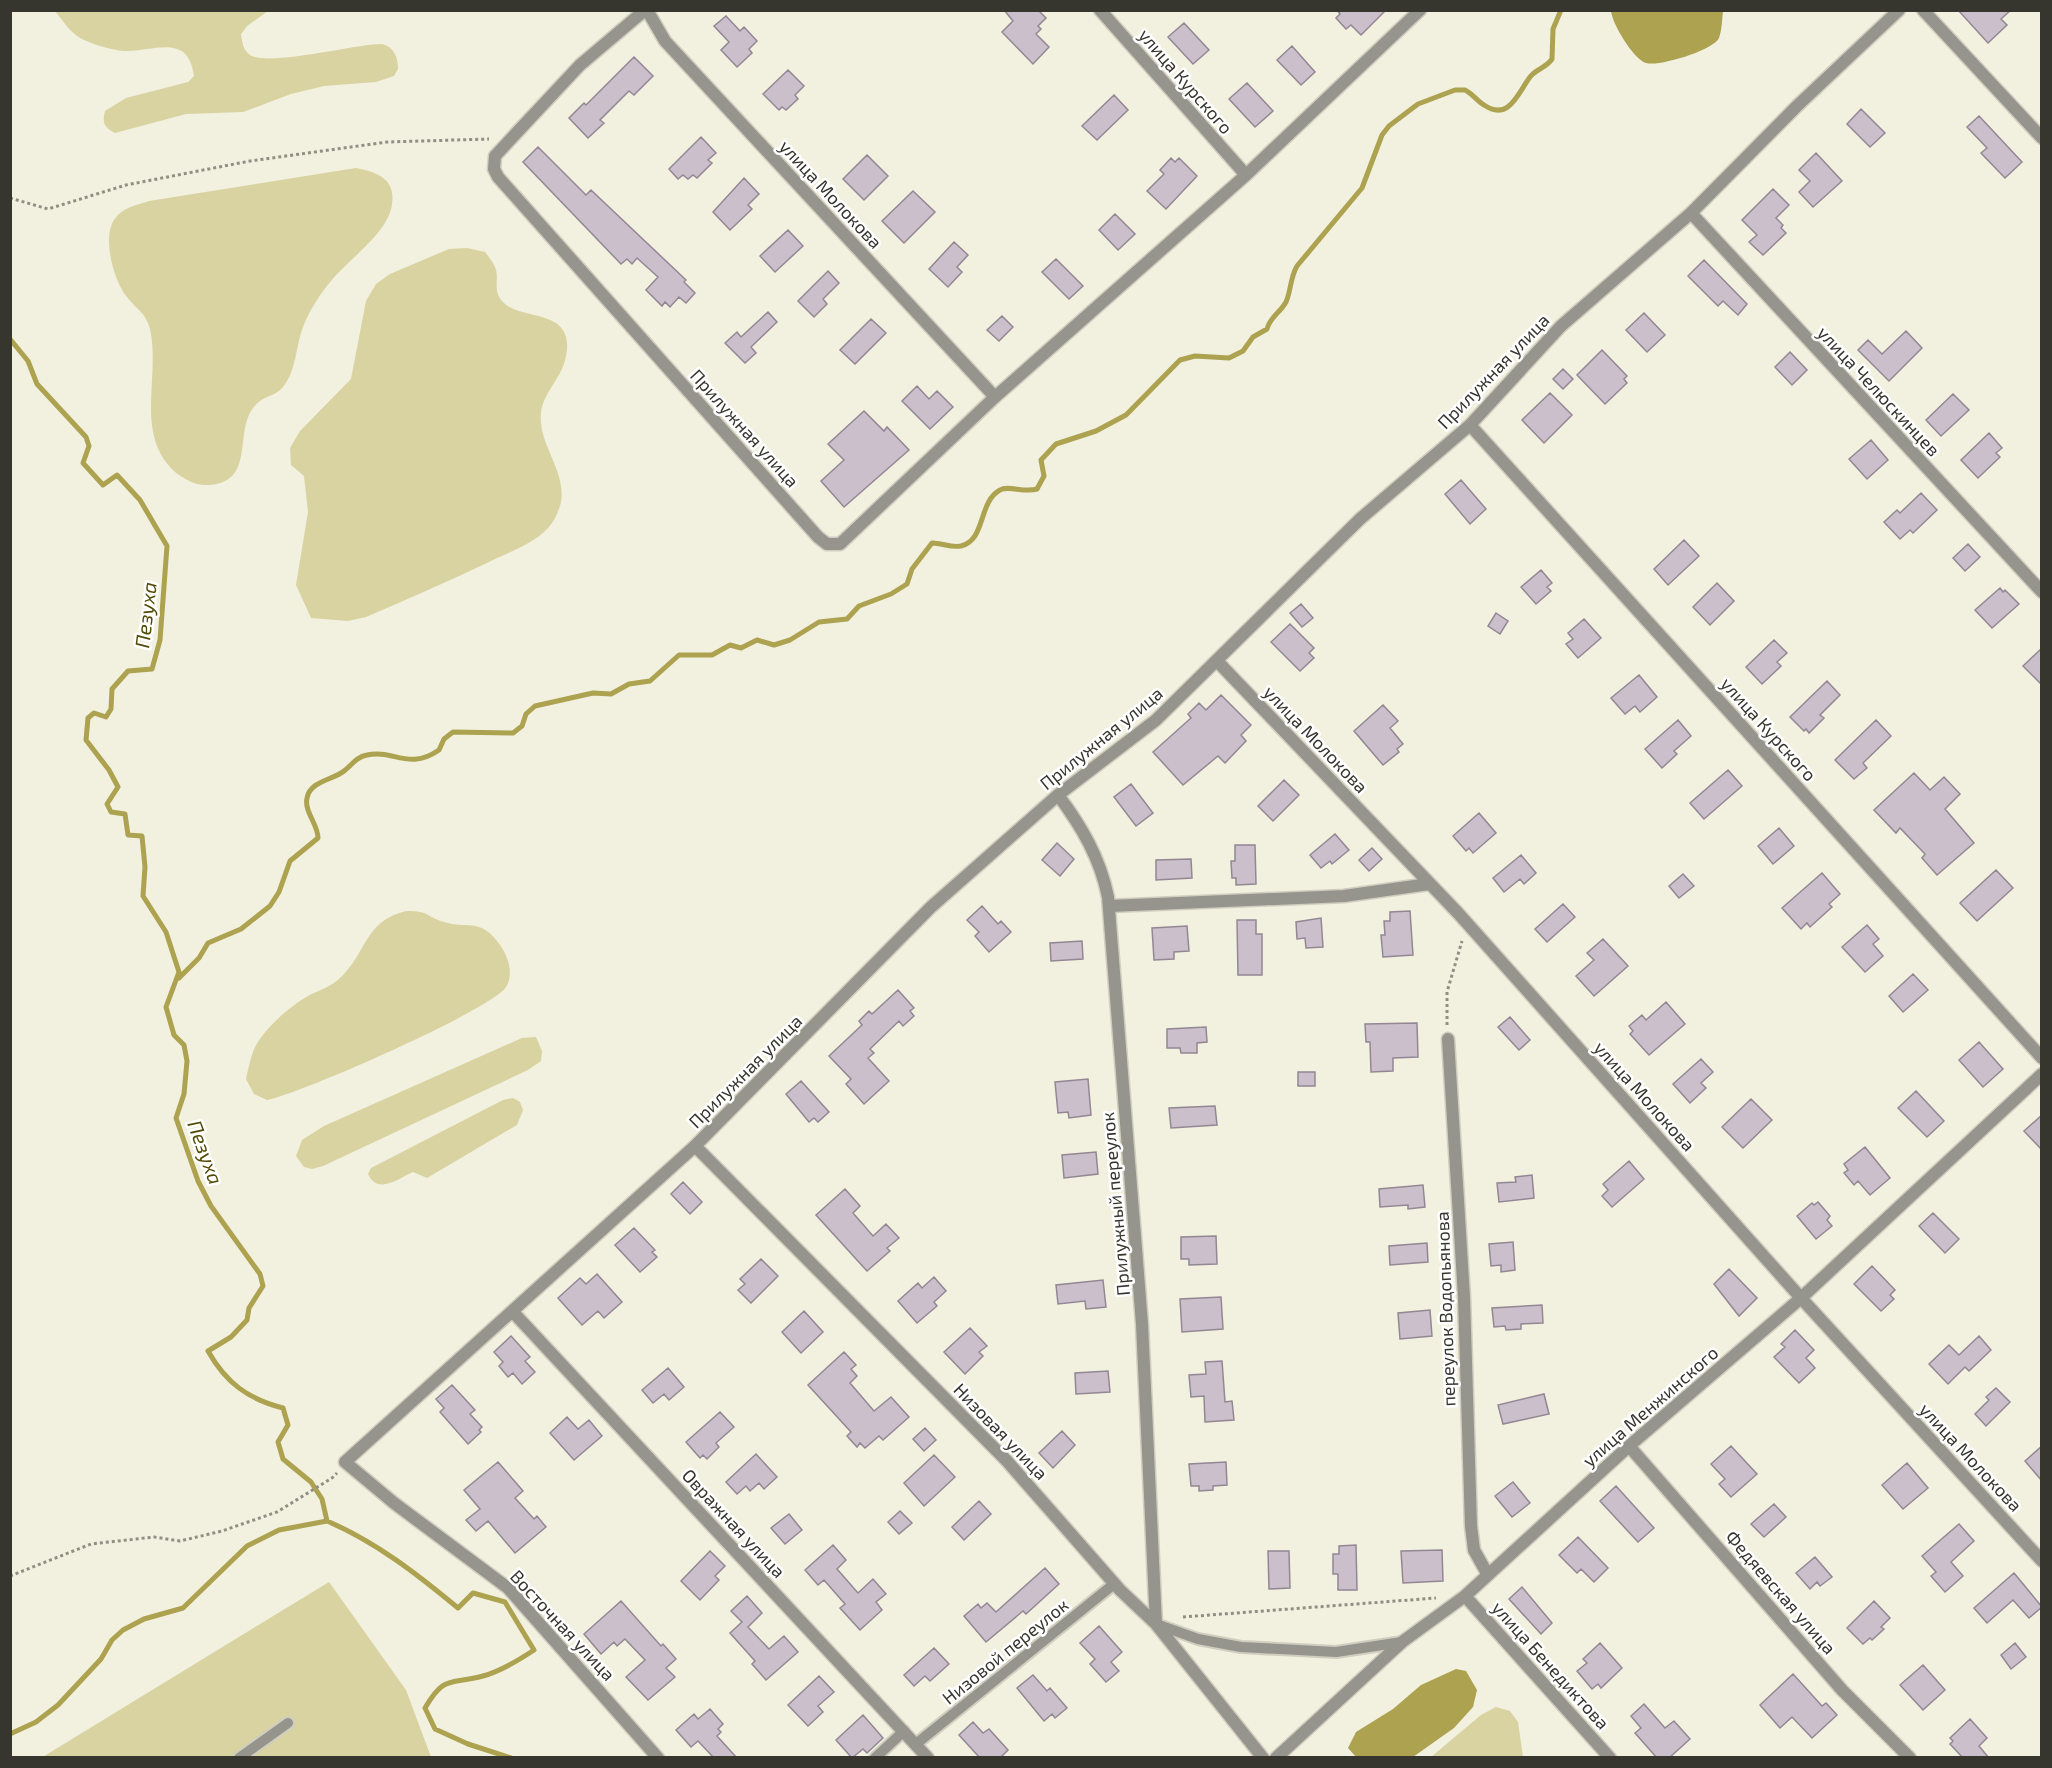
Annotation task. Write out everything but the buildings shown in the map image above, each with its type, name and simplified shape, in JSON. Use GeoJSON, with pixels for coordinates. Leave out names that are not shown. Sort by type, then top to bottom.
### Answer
{"type":"FeatureCollection","features":[{"type":"Feature","properties":{"kind":"street"},"geometry":{"type":"LineString","coordinates":[[512,138],[580,65],[646,10]]}},
{"type":"Feature","properties":{"kind":"street","name":"улица Молокова"},"geometry":{"type":"LineString","coordinates":[[646,10],[665,41],[995,397]]}},
{"type":"Feature","properties":{"kind":"street","name":"улица Курского"},"geometry":{"type":"LineString","coordinates":[[1100,10],[1246,175]]}},
{"type":"Feature","properties":{"kind":"street","name":"Прилужная улица"},"geometry":{"type":"LineString","coordinates":[[512,138],[495,156],[493,163],[498,177],[818,537],[827,544],[840,544],[849,538],[995,397],[1246,175],[1420,10]]}},
{"type":"Feature","properties":{"kind":"street","name":"Прилужная улица"},"geometry":{"type":"LineString","coordinates":[[345,1462],[695,1146],[894,944],[1058,795],[1156,720],[1359,519],[1470,425],[1561,326],[1691,213],[1797,106],[1899,10]]}},
{"type":"Feature","properties":{"kind":"street"},"geometry":{"type":"LineString","coordinates":[[1923,10],[2042,138]]}},
{"type":"Feature","properties":{"kind":"street","name":"улица Челюскинцев"},"geometry":{"type":"LineString","coordinates":[[1691,213],[2042,592]]}},
{"type":"Feature","properties":{"kind":"street","name":"улица Курского"},"geometry":{"type":"LineString","coordinates":[[1470,425],[2042,1058]]}},
{"type":"Feature","properties":{"kind":"street","name":"улица Молокова"},"geometry":{"type":"LineString","coordinates":[[1217,661],[1468,925],[1800,1298],[2042,1561]]}},
{"type":"Feature","properties":{"kind":"street","name":"Прилужный переулок"},"geometry":{"type":"LineString","coordinates":[[1058,795],[1081,825],[1102,870],[1109,906],[1143,1324],[1156,1621]]}},
{"type":"Feature","properties":{"kind":"street"},"geometry":{"type":"LineString","coordinates":[[1109,906],[1344,896],[1429,884]]}},
{"type":"Feature","properties":{"kind":"street","name":"переулок Водопьянова"},"geometry":{"type":"LineString","coordinates":[[1448,1039],[1464,1297],[1471,1526],[1474,1550],[1488,1575]]}},
{"type":"Feature","properties":{"kind":"street","name":"улица Менжинского"},"geometry":{"type":"LineString","coordinates":[[1276,1758],[1402,1642],[1465,1596],[1629,1446],[1800,1298],[2042,1074]]}},
{"type":"Feature","properties":{"kind":"street","name":"Низовая улица"},"geometry":{"type":"LineString","coordinates":[[695,1146],[1007,1461],[1114,1584],[1156,1621],[1263,1758]]}},
{"type":"Feature","properties":{"kind":"street","name":"Овражная улица"},"geometry":{"type":"LineString","coordinates":[[513,1312],[928,1758]]}},
{"type":"Feature","properties":{"kind":"street","name":"Федяевская улица"},"geometry":{"type":"LineString","coordinates":[[1629,1446],[1842,1690],[1910,1758]]}},
{"type":"Feature","properties":{"kind":"street","name":"Восточная улица"},"geometry":{"type":"LineString","coordinates":[[345,1462],[394,1503],[508,1588],[658,1758]]}},
{"type":"Feature","properties":{"kind":"street","name":"улица Бенедиктова"},"geometry":{"type":"LineString","coordinates":[[1465,1596],[1610,1758]]}},
{"type":"Feature","properties":{"kind":"lane","name":"Низовой переулок"},"geometry":{"type":"LineString","coordinates":[[915,1744],[1114,1584]]}},
{"type":"Feature","properties":{"kind":"lane"},"geometry":{"type":"LineString","coordinates":[[1156,1621],[1198,1639],[1240,1647],[1336,1652],[1402,1642]]}},
{"type":"Feature","properties":{"kind":"lane"},"geometry":{"type":"LineString","coordinates":[[239,1758],[288,1723]]}},
{"type":"Feature","properties":{"kind":"lane"},"geometry":{"type":"LineString","coordinates":[[875,1758],[904,1731]]}},
{"type":"Feature","properties":{"kind":"path"},"geometry":{"type":"LineString","coordinates":[[10,198],[48,209],[126,185],[250,161],[387,142],[512,138]]}},
{"type":"Feature","properties":{"kind":"path"},"geometry":{"type":"LineString","coordinates":[[1448,1039],[1447,992],[1468,925]]}},
{"type":"Feature","properties":{"kind":"path"},"geometry":{"type":"LineString","coordinates":[[10,1576],[91,1544],[154,1538],[180,1541],[222,1531],[277,1512],[332,1478]]}},
{"type":"Feature","properties":{"kind":"path"},"geometry":{"type":"LineString","coordinates":[[1156,1621],[1465,1596]]}},
{"type":"Feature","properties":{"kind":"shaded area"},"geometry":{"type":"Polygon","coordinates":[[[1611,10],[1723,11],[1720,35],[1715,43],[1686,56],[1653,64],[1641,60],[1629,48],[1619,32],[1611,10]]]}},
{"type":"Feature","properties":{"kind":"shaded area"},"geometry":{"type":"Polygon","coordinates":[[[55,11],[268,11],[247,26],[241,34],[244,48],[250,55],[259,58],[292,57],[382,44],[390,47],[394,53],[398,69],[394,76],[376,82],[324,86],[291,94],[243,112],[186,114],[115,133],[105,124],[105,111],[126,98],[188,82],[194,76],[190,62],[185,54],[168,47],[124,51],[88,42],[72,31],[55,11]]]}},
{"type":"Feature","properties":{"kind":"shaded area"},"geometry":{"type":"Polygon","coordinates":[[[356,168],[377,174],[388,182],[391,188],[392,204],[384,225],[331,281],[315,303],[303,327],[291,374],[287,381],[279,391],[257,403],[249,415],[240,459],[231,477],[208,485],[186,479],[175,472],[163,457],[156,441],[151,407],[153,352],[151,334],[145,317],[122,290],[114,271],[109,238],[114,220],[125,210],[149,201],[356,168]]]}},
{"type":"Feature","properties":{"kind":"shaded area"},"geometry":{"type":"Polygon","coordinates":[[[467,248],[485,252],[492,261],[496,271],[497,292],[502,301],[510,307],[555,322],[563,329],[567,340],[566,356],[560,374],[546,396],[541,413],[543,433],[562,492],[558,512],[540,536],[524,545],[366,617],[348,621],[311,618],[296,585],[308,512],[304,476],[291,465],[290,448],[300,431],[351,379],[366,301],[376,284],[390,274],[449,249],[467,248]]]}},
{"type":"Feature","properties":{"kind":"shaded area"},"geometry":{"type":"Polygon","coordinates":[[[406,911],[424,913],[452,924],[472,925],[484,929],[501,946],[507,957],[510,976],[506,987],[467,1014],[353,1068],[267,1100],[254,1094],[246,1079],[252,1055],[262,1036],[301,1000],[336,981],[349,968],[367,939],[382,922],[406,911]]]}},
{"type":"Feature","properties":{"kind":"shaded area"},"geometry":{"type":"Polygon","coordinates":[[[536,1037],[542,1051],[541,1061],[528,1070],[323,1166],[312,1169],[304,1167],[296,1156],[302,1140],[324,1126],[522,1038],[536,1037]]]}},
{"type":"Feature","properties":{"kind":"shaded area"},"geometry":{"type":"Polygon","coordinates":[[[513,1098],[520,1102],[523,1110],[517,1125],[427,1178],[413,1172],[388,1184],[377,1184],[368,1174],[371,1168],[503,1100],[513,1098]]]}},
{"type":"Feature","properties":{"kind":"shaded area"},"geometry":{"type":"Polygon","coordinates":[[[329,1582],[406,1690],[431,1757],[41,1758],[329,1582]]]}},
{"type":"Feature","properties":{"kind":"shaded area"},"geometry":{"type":"Polygon","coordinates":[[[1456,1669],[1466,1671],[1477,1690],[1473,1707],[1454,1728],[1413,1757],[1356,1757],[1348,1748],[1356,1732],[1393,1709],[1421,1685],[1456,1669]]]}},
{"type":"Feature","properties":{"kind":"shaded area"},"geometry":{"type":"Polygon","coordinates":[[[1496,1707],[1510,1711],[1518,1722],[1523,1757],[1431,1757],[1481,1715],[1496,1707]]]}},
{"type":"Feature","properties":{"kind":"waterway"},"geometry":{"type":"LineString","coordinates":[[179,978],[199,958],[208,943],[241,929],[270,906],[279,892],[290,861],[318,838],[307,808],[309,792],[317,784],[344,771],[360,758],[376,754],[419,759],[439,750],[444,739],[453,732],[513,733],[522,726],[526,714],[535,706],[593,693],[611,694],[629,684],[650,681],[679,655],[712,655],[730,645],[741,648],[757,640],[774,645],[790,640],[819,622],[847,619],[859,606],[891,594],[907,584],[912,569],[932,543],[961,546],[969,542],[979,529],[988,503],[993,496],[1003,489],[1037,489],[1044,476],[1041,460],[1056,444],[1096,431],[1126,415],[1180,360],[1195,356],[1229,358],[1243,351],[1253,337],[1267,329],[1270,321],[1284,306],[1297,266],[1362,188],[1382,135],[1389,126],[1418,104],[1455,90],[1465,90],[1493,109],[1506,108],[1517,97],[1532,74],[1552,59],[1553,29],[1561,10]]}},
{"type":"Feature","properties":{"kind":"waterway","name":"Пезуха"},"geometry":{"type":"LineString","coordinates":[[10,339],[28,361],[37,384],[86,437],[89,446],[83,463],[103,485],[117,475],[140,500],[167,546],[160,640],[152,669],[128,671],[112,689],[111,709],[106,717],[94,713],[88,718],[86,740],[109,770],[118,787],[107,804],[111,812],[125,814],[128,835],[142,836],[145,867],[143,896],[166,932],[179,972],[166,1007],[174,1035],[184,1045],[187,1061],[184,1094],[176,1118],[198,1181],[211,1206],[260,1274],[263,1286],[249,1308],[247,1320],[231,1337],[208,1351],[222,1372],[239,1388],[259,1400],[283,1408],[288,1425],[278,1442],[283,1459],[311,1482],[322,1499],[327,1521],[345,1529],[396,1560],[458,1608],[473,1593],[505,1602],[534,1650],[490,1674],[443,1685],[425,1708],[435,1729],[468,1744],[511,1758]]}},
{"type":"Feature","properties":{"kind":"waterway"},"geometry":{"type":"LineString","coordinates":[[10,1734],[36,1722],[58,1705],[101,1659],[112,1640],[123,1630],[144,1619],[183,1608],[247,1546],[279,1530],[327,1521]]}}]}
